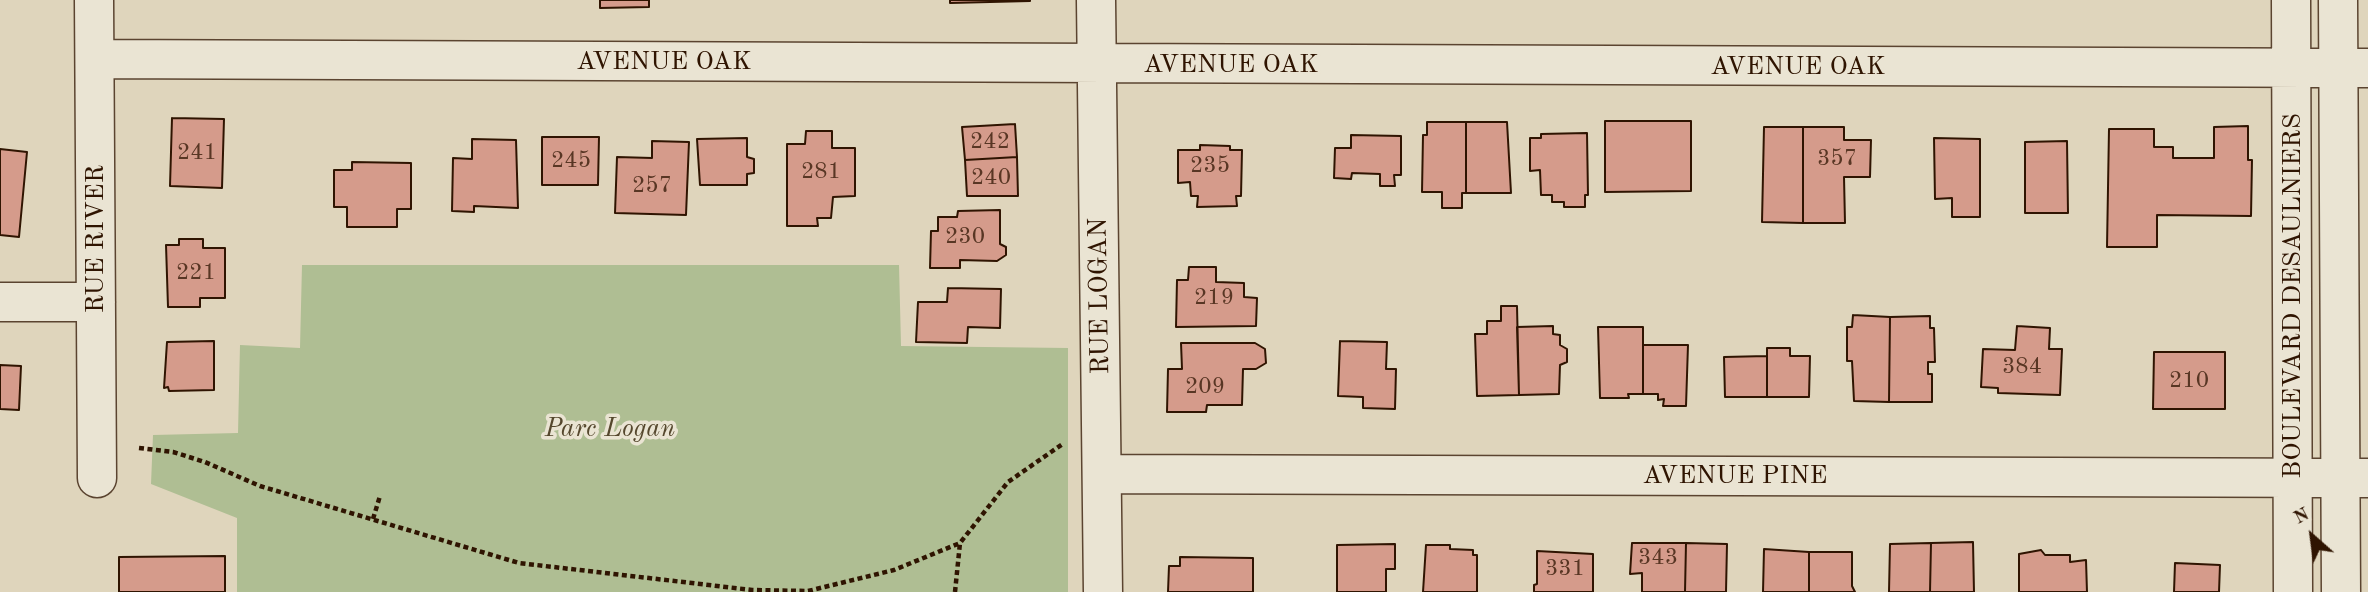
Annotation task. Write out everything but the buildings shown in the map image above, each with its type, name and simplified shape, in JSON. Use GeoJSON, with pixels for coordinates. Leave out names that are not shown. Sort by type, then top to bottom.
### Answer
{"type":"FeatureCollection","features":[{"type":"Feature","properties":{"kind":"street","name":"RUE RIVER"},"geometry":{"type":"LineString","coordinates":[[94,0],[97,478]]}},
{"type":"Feature","properties":{"kind":"street","name":"RUE LOGAN"},"geometry":{"type":"LineString","coordinates":[[1096,0],[1103,592]]}},
{"type":"Feature","properties":{"kind":"street","name":"BOULEVARD DESAULNIERS"},"geometry":{"type":"LineString","coordinates":[[2291,0],[2293,592]]}},
{"type":"Feature","properties":{"kind":"street","name":"BOULEVARD DESAULNIERS"},"geometry":{"type":"LineString","coordinates":[[2338,0],[2353,68],[2354,478],[2341,592]]}},
{"type":"Feature","properties":{"kind":"street","name":"AVENUE OAK"},"geometry":{"type":"LineString","coordinates":[[95,59],[2353,68]]}},
{"type":"Feature","properties":{"kind":"street"},"geometry":{"type":"LineString","coordinates":[[0,302],[96,302]]}},
{"type":"Feature","properties":{"kind":"street","name":"AVENUE PINE"},"geometry":{"type":"LineString","coordinates":[[1102,474],[2354,478]]}},
{"type":"Feature","properties":{"kind":"path"},"geometry":{"type":"LineString","coordinates":[[139,448],[173,452],[205,462],[260,486],[519,563],[752,591],[808,591],[894,570],[960,543],[1009,482],[1072,438]]}},
{"type":"Feature","properties":{"kind":"path"},"geometry":{"type":"LineString","coordinates":[[373,519],[380,496]]}},
{"type":"Feature","properties":{"kind":"path"},"geometry":{"type":"LineString","coordinates":[[955,592],[960,543]]}},
{"type":"Feature","properties":{"kind":"green space","name":"Parc Logan"},"geometry":{"type":"Polygon","coordinates":[[[302,265],[899,265],[901,346],[1068,348],[1068,592],[237,592],[237,518],[151,484],[153,435],[238,433],[240,345],[300,348],[302,265]]]}}]}
